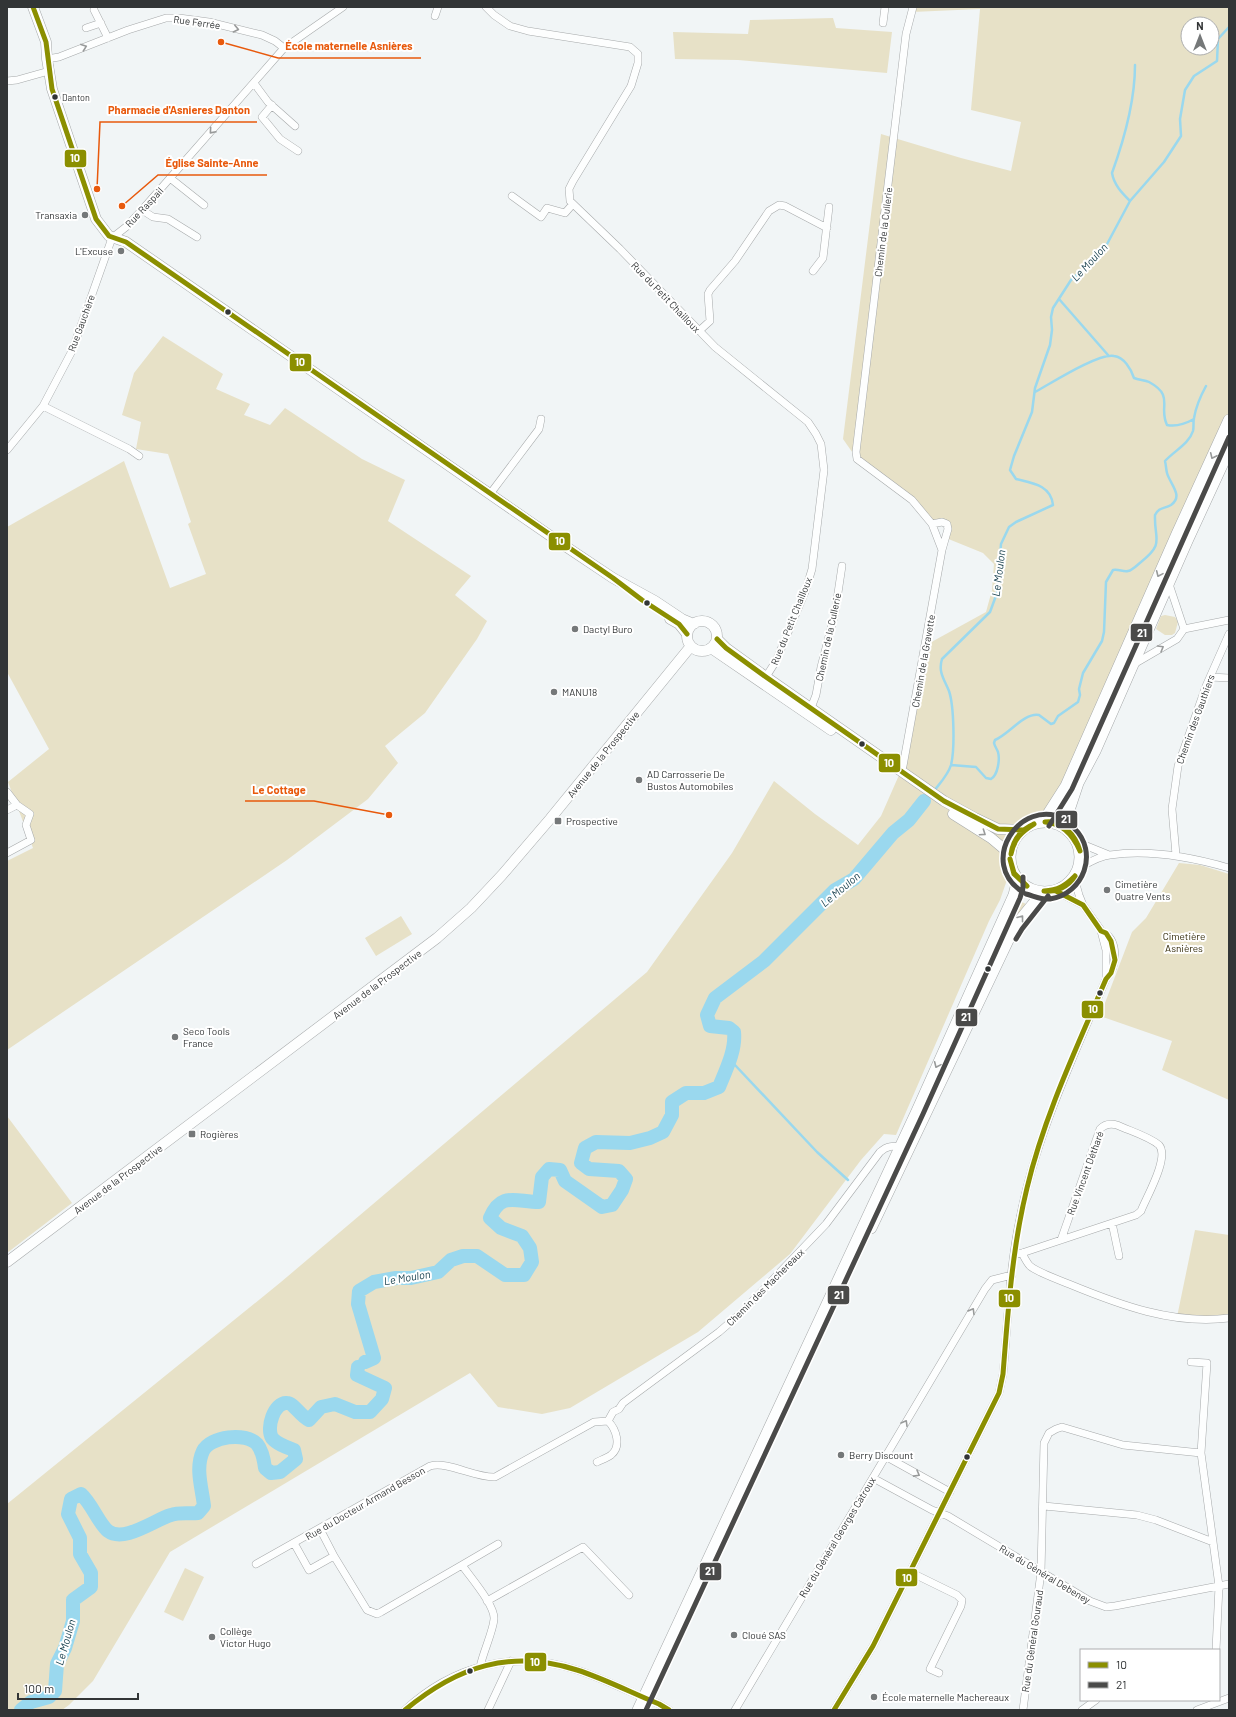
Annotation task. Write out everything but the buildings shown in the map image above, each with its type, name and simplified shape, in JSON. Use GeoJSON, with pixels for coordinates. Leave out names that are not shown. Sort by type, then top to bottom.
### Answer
{"type":"FeatureCollection","features":[{"type":"Feature","properties":{"kind":"main road"},"geometry":{"type":"LineString","coordinates":[[33,7],[46,42],[52,89],[96,219],[109,236],[126,242],[613,578],[642,600],[679,624],[687,634],[691,646],[699,651],[711,648],[811,708],[900,771],[921,789]]}},
{"type":"Feature","properties":{"kind":"main road"},"geometry":{"type":"LineString","coordinates":[[1043,822],[1066,786],[1229,420]]}},
{"type":"Feature","properties":{"kind":"main road"},"geometry":{"type":"LineString","coordinates":[[1070,832],[1069,810],[1078,784],[1095,751],[1187,541],[1229,450]]}},
{"type":"Feature","properties":{"kind":"main road"},"geometry":{"type":"LineString","coordinates":[[613,578],[682,619],[694,624]]}},
{"type":"Feature","properties":{"kind":"main road"},"geometry":{"type":"LineString","coordinates":[[687,634],[694,624],[703,621],[712,625],[717,634],[711,648]]}},
{"type":"Feature","properties":{"kind":"main road"},"geometry":{"type":"LineString","coordinates":[[716,639],[764,680],[943,804],[991,838],[1010,854]]}},
{"type":"Feature","properties":{"kind":"main road","name":"Avenue de la Prospective"},"geometry":{"type":"LineString","coordinates":[[7,1262],[437,938],[471,908],[550,819],[691,646]]}},
{"type":"Feature","properties":{"kind":"main road"},"geometry":{"type":"LineString","coordinates":[[943,804],[998,829],[1022,830],[1043,822],[1053,823],[1062,826],[1070,832],[1077,842],[1081,860],[1077,873],[1063,888],[1056,891],[1043,892],[1028,888],[1016,877]]}},
{"type":"Feature","properties":{"kind":"main road"},"geometry":{"type":"LineString","coordinates":[[638,1710],[646,1703],[904,1148],[1011,901],[1016,886],[1016,877],[1011,864],[1010,854],[1012,845],[1022,830]]}},
{"type":"Feature","properties":{"kind":"main road"},"geometry":{"type":"LineString","coordinates":[[904,1148],[1011,934],[1016,925],[1043,892]]}},
{"type":"Feature","properties":{"kind":"street","name":"Rue Raspail"},"geometry":{"type":"LineString","coordinates":[[112,238],[126,227],[142,210],[284,48],[343,7]]}},
{"type":"Feature","properties":{"kind":"street"},"geometry":{"type":"LineString","coordinates":[[435,16],[438,7]]}},
{"type":"Feature","properties":{"kind":"street"},"geometry":{"type":"LineString","coordinates":[[486,7],[494,15],[510,26],[528,31],[630,47],[638,54],[638,63],[631,86],[569,189],[568,196],[572,205],[565,213],[547,208],[541,217],[512,196]]}},
{"type":"Feature","properties":{"kind":"street"},"geometry":{"type":"LineString","coordinates":[[883,23],[885,7]]}},
{"type":"Feature","properties":{"kind":"street","name":"Chemin de la Cullerie"},"geometry":{"type":"LineString","coordinates":[[913,7],[906,34],[856,452],[857,458],[912,500],[932,524]]}},
{"type":"Feature","properties":{"kind":"street"},"geometry":{"type":"LineString","coordinates":[[94,10],[108,38]]}},
{"type":"Feature","properties":{"kind":"street","name":"Rue Ferrée"},"geometry":{"type":"LineString","coordinates":[[47,59],[59,57],[166,18],[179,18],[209,22],[262,35],[275,41],[284,48]]}},
{"type":"Feature","properties":{"kind":"street"},"geometry":{"type":"LineString","coordinates":[[86,28],[101,23]]}},
{"type":"Feature","properties":{"kind":"street"},"geometry":{"type":"LineString","coordinates":[[7,81],[17,80],[49,71]]}},
{"type":"Feature","properties":{"kind":"street"},"geometry":{"type":"LineString","coordinates":[[254,83],[272,105],[295,126]]}},
{"type":"Feature","properties":{"kind":"street"},"geometry":{"type":"LineString","coordinates":[[272,105],[262,117],[280,139],[298,151]]}},
{"type":"Feature","properties":{"kind":"street"},"geometry":{"type":"LineString","coordinates":[[170,178],[204,205]]}},
{"type":"Feature","properties":{"kind":"street","name":"Rue du Petit Chailloux"},"geometry":{"type":"LineString","coordinates":[[572,205],[620,249],[715,347],[808,422],[816,434],[823,455],[824,470],[812,569],[792,624],[776,661],[764,680]]}},
{"type":"Feature","properties":{"kind":"street"},"geometry":{"type":"LineString","coordinates":[[699,331],[710,321],[708,294],[735,261],[768,211],[779,206],[785,206],[827,228]]}},
{"type":"Feature","properties":{"kind":"street"},"geometry":{"type":"LineString","coordinates":[[813,271],[823,258],[830,207]]}},
{"type":"Feature","properties":{"kind":"street"},"geometry":{"type":"LineString","coordinates":[[142,210],[153,217],[168,219],[197,237]]}},
{"type":"Feature","properties":{"kind":"street","name":"Rue Gauchère"},"geometry":{"type":"LineString","coordinates":[[7,450],[43,406],[72,351],[112,238]]}},
{"type":"Feature","properties":{"kind":"street"},"geometry":{"type":"LineString","coordinates":[[43,406],[129,449],[138,456]]}},
{"type":"Feature","properties":{"kind":"street"},"geometry":{"type":"LineString","coordinates":[[490,494],[539,429],[541,419]]}},
{"type":"Feature","properties":{"kind":"street","name":"Chemin de la Gravette"},"geometry":{"type":"LineString","coordinates":[[900,771],[903,766],[942,550],[948,529],[947,524],[942,522],[932,524]]}},
{"type":"Feature","properties":{"kind":"street"},"geometry":{"type":"LineString","coordinates":[[932,524],[942,550]]}},
{"type":"Feature","properties":{"kind":"street","name":"Chemin de la Cullerie"},"geometry":{"type":"LineString","coordinates":[[811,708],[816,695],[821,667],[835,613],[842,566]]}},
{"type":"Feature","properties":{"kind":"street"},"geometry":{"type":"LineString","coordinates":[[1169,584],[1184,629]]}},
{"type":"Feature","properties":{"kind":"street"},"geometry":{"type":"LineString","coordinates":[[1134,664],[1177,639],[1184,629],[1229,620]]}},
{"type":"Feature","properties":{"kind":"street","name":"Chemin des Gauthiers"},"geometry":{"type":"LineString","coordinates":[[1176,855],[1172,809],[1178,766],[1210,677],[1229,634]]}},
{"type":"Feature","properties":{"kind":"street"},"geometry":{"type":"LineString","coordinates":[[1210,677],[1229,678]]}},
{"type":"Feature","properties":{"kind":"street"},"geometry":{"type":"LineString","coordinates":[[7,792],[18,805],[30,814],[26,825],[31,840],[7,853]]}},
{"type":"Feature","properties":{"kind":"street"},"geometry":{"type":"LineString","coordinates":[[7,810],[18,805]]}},
{"type":"Feature","properties":{"kind":"street"},"geometry":{"type":"LineString","coordinates":[[1077,842],[1109,855]]}},
{"type":"Feature","properties":{"kind":"street"},"geometry":{"type":"LineString","coordinates":[[834,1710],[873,1646],[999,1393],[1003,1374],[1012,1276],[1018,1253],[1020,1216],[1044,1131],[1106,979],[1114,966],[1116,946],[1111,948],[1083,905],[1079,895],[1077,873],[1092,861],[1109,855],[1176,855],[1229,868]]}},
{"type":"Feature","properties":{"kind":"street"},"geometry":{"type":"LineString","coordinates":[[1056,891],[1083,905]]}},
{"type":"Feature","properties":{"kind":"street"},"geometry":{"type":"LineString","coordinates":[[1101,931],[1106,950],[1106,979]]}},
{"type":"Feature","properties":{"kind":"street","name":"Rue Vincent Détharé"},"geometry":{"type":"LineString","coordinates":[[1018,1253],[1061,1240],[1136,1215],[1140,1211],[1160,1167],[1163,1153],[1160,1146],[1111,1123],[1103,1126],[1100,1129],[1061,1240]]}},
{"type":"Feature","properties":{"kind":"street","name":"Chemin des Machereaux"},"geometry":{"type":"LineString","coordinates":[[608,1422],[613,1412],[619,1409],[623,1403],[707,1341],[741,1313],[826,1224],[880,1152],[886,1147],[904,1148]]}},
{"type":"Feature","properties":{"kind":"street"},"geometry":{"type":"LineString","coordinates":[[1112,1223],[1119,1256]]}},
{"type":"Feature","properties":{"kind":"street"},"geometry":{"type":"LineString","coordinates":[[1018,1253],[1030,1266],[1109,1300],[1128,1306],[1177,1318],[1213,1320],[1229,1318]]}},
{"type":"Feature","properties":{"kind":"street","name":"Rue du Général Georges Catroux"},"geometry":{"type":"LineString","coordinates":[[735,1710],[985,1289],[992,1280],[1012,1276]]}},
{"type":"Feature","properties":{"kind":"street"},"geometry":{"type":"LineString","coordinates":[[1191,1362],[1207,1363],[1201,1453],[1219,1586],[1216,1649]]}},
{"type":"Feature","properties":{"kind":"street","name":"Rue du Docteur Armand Besson"},"geometry":{"type":"LineString","coordinates":[[256,1564],[430,1466],[441,1465],[487,1477],[495,1477],[594,1422],[608,1422]]}},
{"type":"Feature","properties":{"kind":"street"},"geometry":{"type":"LineString","coordinates":[[597,1462],[612,1454],[616,1448],[616,1432],[608,1422]]}},
{"type":"Feature","properties":{"kind":"street","name":"Rue du Général Gouraud"},"geometry":{"type":"LineString","coordinates":[[1023,1710],[1041,1572],[1044,1506],[1044,1443],[1050,1433],[1056,1429],[1068,1428],[1123,1445],[1201,1453]]}},
{"type":"Feature","properties":{"kind":"street"},"geometry":{"type":"LineString","coordinates":[[885,1456],[950,1492]]}},
{"type":"Feature","properties":{"kind":"street","name":"Rue du Général Debeney"},"geometry":{"type":"LineString","coordinates":[[873,1478],[940,1513],[1090,1601],[1106,1607],[1229,1584]]}},
{"type":"Feature","properties":{"kind":"street"},"geometry":{"type":"LineString","coordinates":[[1044,1506],[1136,1515],[1156,1520],[1213,1542]]}},
{"type":"Feature","properties":{"kind":"street"},"geometry":{"type":"LineString","coordinates":[[320,1529],[334,1556],[367,1610],[377,1614],[498,1544]]}},
{"type":"Feature","properties":{"kind":"street"},"geometry":{"type":"LineString","coordinates":[[294,1543],[309,1570],[334,1556]]}},
{"type":"Feature","properties":{"kind":"street"},"geometry":{"type":"LineString","coordinates":[[487,1602],[583,1547],[629,1595]]}},
{"type":"Feature","properties":{"kind":"street"},"geometry":{"type":"LineString","coordinates":[[462,1565],[492,1610],[494,1618],[482,1653],[480,1667]]}},
{"type":"Feature","properties":{"kind":"street"},"geometry":{"type":"LineString","coordinates":[[910,1572],[957,1595],[962,1600],[961,1606],[930,1669],[939,1673]]}},
{"type":"Feature","properties":{"kind":"street"},"geometry":{"type":"LineString","coordinates":[[488,1710],[511,1661]]}},
{"type":"Feature","properties":{"kind":"street"},"geometry":{"type":"LineString","coordinates":[[405,1710],[421,1695],[443,1681],[480,1667],[498,1662],[511,1661],[549,1663],[577,1670],[646,1703],[669,1710]]}},
{"type":"Feature","properties":{"kind":"street"},"geometry":{"type":"LineString","coordinates":[[1197,1710],[1229,1698]]}},
{"type":"Feature","properties":{"kind":"street"},"geometry":{"type":"LineString","coordinates":[[1082,1710],[1095,1701]]}},
{"type":"Feature","properties":{"kind":"green space"},"geometry":{"type":"Polygon","coordinates":[[[913,7],[1229,7],[1229,420],[1075,766],[1043,822],[1030,824],[1025,827],[1014,841],[1011,853],[1011,864],[1004,868],[1008,877],[1000,900],[989,921],[896,1135],[884,1134],[861,1160],[790,1254],[698,1332],[570,1408],[542,1414],[498,1407],[470,1373],[170,1552],[93,1681],[69,1705],[62,1710],[7,1710],[7,1504],[281,1282],[647,972],[732,853],[774,781],[815,814],[858,845],[881,816],[903,766],[926,645],[986,612],[992,590],[994,564],[983,553],[946,538],[947,524],[932,524],[928,518],[857,459],[843,439],[881,134],[1011,171],[1021,122],[971,110],[980,9],[912,12],[913,7]]]}},
{"type":"Feature","properties":{"kind":"green space"},"geometry":{"type":"Polygon","coordinates":[[[833,18],[836,28],[892,32],[887,73],[738,60],[675,59],[673,32],[748,34],[750,20],[833,18]]]}},
{"type":"Feature","properties":{"kind":"green space"},"geometry":{"type":"Polygon","coordinates":[[[163,336],[223,374],[216,389],[250,404],[244,415],[270,425],[285,408],[362,459],[405,480],[388,521],[471,576],[455,595],[487,621],[477,639],[425,713],[385,746],[398,763],[368,799],[287,860],[7,1050],[7,861],[33,848],[8,782],[49,749],[7,672],[7,527],[124,461],[170,588],[206,574],[188,524],[191,522],[168,454],[136,449],[141,422],[122,415],[134,373],[163,336]]]}},
{"type":"Feature","properties":{"kind":"green space"},"geometry":{"type":"Polygon","coordinates":[[[1165,615],[1175,617],[1178,622],[1175,633],[1172,635],[1165,635],[1156,629],[1161,616],[1165,615]]]}},
{"type":"Feature","properties":{"kind":"green space"},"geometry":{"type":"Polygon","coordinates":[[[1074,783],[1065,823],[1050,818],[1074,783]]]}},
{"type":"Feature","properties":{"kind":"green space","name":"Cimetière Asnières"},"geometry":{"type":"Polygon","coordinates":[[[1179,863],[1200,865],[1229,874],[1229,1100],[1162,1070],[1172,1041],[1100,1016],[1132,932],[1146,918],[1179,863]]]}},
{"type":"Feature","properties":{"kind":"green space"},"geometry":{"type":"Polygon","coordinates":[[[1016,899],[1026,904],[1004,937],[1001,935],[1016,899]]]}},
{"type":"Feature","properties":{"kind":"green space"},"geometry":{"type":"Polygon","coordinates":[[[401,916],[412,934],[376,956],[365,938],[401,916]]]}},
{"type":"Feature","properties":{"kind":"green space"},"geometry":{"type":"Polygon","coordinates":[[[7,1116],[72,1203],[7,1253],[7,1116]]]}},
{"type":"Feature","properties":{"kind":"green space"},"geometry":{"type":"Polygon","coordinates":[[[1195,1230],[1229,1235],[1229,1318],[1177,1317],[1195,1230]]]}},
{"type":"Feature","properties":{"kind":"green space"},"geometry":{"type":"Polygon","coordinates":[[[185,1568],[204,1577],[183,1621],[164,1612],[185,1568]]]}},
{"type":"Feature","properties":{"kind":"waterway","name":"Le Moulon"},"geometry":{"type":"LineString","coordinates":[[934,791],[950,769],[953,749],[951,698],[941,672],[942,659],[990,612],[997,593],[1001,544],[1009,527],[1016,522],[1053,505],[1049,493],[1045,489],[1040,486],[1016,479],[1010,470],[1014,456],[1032,412],[1035,388],[1050,345],[1052,330],[1051,317],[1053,308],[1071,280],[1095,259],[1106,246],[1130,201],[1164,162],[1181,136],[1180,119],[1185,90],[1194,76],[1217,61],[1218,39],[1229,27]]}},
{"type":"Feature","properties":{"kind":"waterway"},"geometry":{"type":"LineString","coordinates":[[1130,201],[1116,185],[1112,173],[1121,147],[1131,106],[1135,79],[1135,65]]}},
{"type":"Feature","properties":{"kind":"waterway"},"geometry":{"type":"LineString","coordinates":[[1059,299],[1108,355]]}},
{"type":"Feature","properties":{"kind":"waterway"},"geometry":{"type":"LineString","coordinates":[[1035,392],[1086,364],[1107,356],[1114,356],[1124,361],[1129,367],[1134,378],[1149,382],[1162,392],[1164,397],[1164,413],[1167,425],[1181,425],[1194,419]]}},
{"type":"Feature","properties":{"kind":"waterway"},"geometry":{"type":"LineString","coordinates":[[951,765],[976,767],[986,778],[991,779],[997,771],[999,763],[999,755],[994,743],[995,740],[1023,720],[1034,715],[1039,715],[1051,724],[1054,723],[1058,716],[1078,702],[1080,695],[1079,689],[1083,673],[1102,641],[1104,632],[1106,582],[1113,570],[1132,570],[1148,556],[1156,545],[1155,515],[1160,509],[1171,505],[1176,498],[1175,490],[1167,473],[1165,461],[1185,444],[1191,436],[1196,409],[1206,386]]}},
{"type":"Feature","properties":{"kind":"waterway","name":"Le Moulon"},"geometry":{"type":"LineString","coordinates":[[924,801],[930,794]]}},
{"type":"Feature","properties":{"kind":"waterway","name":"Le Moulon"},"geometry":{"type":"LineString","coordinates":[[365,1362],[374,1358],[358,1304],[359,1291],[374,1282],[396,1278],[411,1278],[438,1272],[451,1260],[463,1256],[477,1256],[505,1275],[524,1275],[532,1262],[530,1248],[522,1236],[501,1228],[490,1218],[494,1210],[504,1201],[516,1200],[539,1202],[542,1177],[549,1169],[560,1170],[565,1181],[602,1207],[612,1205],[622,1190],[626,1179],[619,1171],[589,1169],[581,1163],[585,1148],[596,1142],[630,1143],[650,1138],[663,1132],[672,1115],[672,1102],[686,1093],[704,1093],[719,1087],[732,1053],[734,1032],[729,1028],[710,1026],[707,1015],[715,998],[764,961],[835,890],[854,879],[893,833],[909,820],[924,801]]}},
{"type":"Feature","properties":{"kind":"waterway"},"geometry":{"type":"LineString","coordinates":[[729,1061],[734,1064],[817,1152],[848,1180]]}},
{"type":"Feature","properties":{"kind":"waterway","name":"Le Moulon"},"geometry":{"type":"LineString","coordinates":[[21,1710],[31,1702],[49,1697],[55,1691],[57,1664],[65,1648],[73,1621],[73,1600],[91,1587],[91,1573],[80,1554],[80,1538],[68,1514],[71,1499],[81,1494],[89,1503],[105,1528],[115,1534],[130,1533],[174,1514],[198,1513],[204,1506],[199,1471],[203,1451],[207,1446],[213,1442],[228,1437],[252,1440],[260,1449],[265,1468],[271,1473],[280,1472],[296,1459],[294,1450],[279,1444],[270,1434],[272,1416],[275,1411],[282,1404],[287,1403],[295,1407],[309,1420],[321,1407],[335,1404],[355,1412],[370,1412],[382,1399],[385,1388],[357,1375],[358,1367]]}},
{"type":"Feature","properties":{"kind":"transit line","name":"10"},"geometry":{"type":"LineString","coordinates":[[33,7],[46,42],[52,89],[96,219],[109,236],[126,242],[613,578],[642,600],[679,624],[687,634]]}},
{"type":"Feature","properties":{"kind":"transit line","name":"21"},"geometry":{"type":"LineString","coordinates":[[1049,826],[1072,789],[1229,437]]}},
{"type":"Feature","properties":{"kind":"transit line","name":"10"},"geometry":{"type":"LineString","coordinates":[[717,639],[726,648],[766,677],[944,801],[998,829],[1023,830]]}},
{"type":"Feature","properties":{"kind":"transit line","name":"21"},"geometry":{"type":"LineString","coordinates":[[1023,892],[1010,880],[1004,866],[1004,851],[1010,836],[1019,825],[1033,817],[1048,814],[1065,819],[1082,838],[1086,849],[1084,871],[1079,881],[1072,889],[1062,895],[1050,899],[1026,894]]}},
{"type":"Feature","properties":{"kind":"transit line","name":"10"},"geometry":{"type":"LineString","coordinates":[[1045,822],[1062,827],[1067,831],[1080,851]]}},
{"type":"Feature","properties":{"kind":"transit line","name":"10"},"geometry":{"type":"LineString","coordinates":[[1045,822],[1057,823],[1072,834],[1080,851]]}},
{"type":"Feature","properties":{"kind":"transit line","name":"10"},"geometry":{"type":"LineString","coordinates":[[1011,854],[1013,844],[1021,832],[1034,824]]}},
{"type":"Feature","properties":{"kind":"transit line","name":"10"},"geometry":{"type":"LineString","coordinates":[[1011,854],[1014,844],[1019,836],[1034,824]]}},
{"type":"Feature","properties":{"kind":"transit line","name":"10"},"geometry":{"type":"LineString","coordinates":[[1010,859],[1014,873],[1027,886]]}},
{"type":"Feature","properties":{"kind":"transit line","name":"10"},"geometry":{"type":"LineString","coordinates":[[1010,859],[1014,874],[1027,886]]}},
{"type":"Feature","properties":{"kind":"transit line","name":"10"},"geometry":{"type":"LineString","coordinates":[[1044,891],[1058,890],[1066,886],[1075,876]]}},
{"type":"Feature","properties":{"kind":"transit line","name":"10"},"geometry":{"type":"LineString","coordinates":[[1044,891],[1061,887],[1075,876]]}},
{"type":"Feature","properties":{"kind":"transit line","name":"21"},"geometry":{"type":"LineString","coordinates":[[646,1710],[923,1114],[1020,898],[1023,888],[1023,877]]}},
{"type":"Feature","properties":{"kind":"transit line","name":"10"},"geometry":{"type":"LineString","coordinates":[[834,1710],[873,1646],[999,1393],[1003,1374],[1014,1257],[1022,1211],[1034,1161],[1062,1082],[1106,979],[1111,973],[1115,960],[1111,941],[1106,933],[1101,931],[1083,905],[1056,891]]}},
{"type":"Feature","properties":{"kind":"transit line","name":"21"},"geometry":{"type":"LineString","coordinates":[[1016,939],[1048,896]]}},
{"type":"Feature","properties":{"kind":"transit line","name":"10"},"geometry":{"type":"LineString","coordinates":[[405,1710],[445,1682],[465,1672],[507,1662],[529,1661],[553,1664],[577,1670],[659,1704],[669,1710]]}},
{"type":"Feature","properties":{"kind":"place","name":"École maternelle Asnières"},"geometry":{"type":"Point","coordinates":[221,42]}},
{"type":"Feature","properties":{"kind":"place","name":"Danton"},"geometry":{"type":"Point","coordinates":[55,97]}},
{"type":"Feature","properties":{"kind":"place","name":"Pharmacie d'Asnieres Danton"},"geometry":{"type":"Point","coordinates":[97,189]}},
{"type":"Feature","properties":{"kind":"place","name":"Église Sainte-Anne"},"geometry":{"type":"Point","coordinates":[122,206]}},
{"type":"Feature","properties":{"kind":"place","name":"Transaxia"},"geometry":{"type":"Point","coordinates":[85,215]}},
{"type":"Feature","properties":{"kind":"place","name":"L'Excuse"},"geometry":{"type":"Point","coordinates":[121,251]}},
{"type":"Feature","properties":{"kind":"place","name":"Dactyl Buro"},"geometry":{"type":"Point","coordinates":[575,629]}},
{"type":"Feature","properties":{"kind":"place","name":"MANU18"},"geometry":{"type":"Point","coordinates":[554,692]}},
{"type":"Feature","properties":{"kind":"place","name":"AD Carrosserie De Bustos Automobiles"},"geometry":{"type":"Point","coordinates":[639,780]}},
{"type":"Feature","properties":{"kind":"place","name":"Le Cottage"},"geometry":{"type":"Point","coordinates":[389,815]}},
{"type":"Feature","properties":{"kind":"place","name":"Prospective"},"geometry":{"type":"Point","coordinates":[558,821]}},
{"type":"Feature","properties":{"kind":"place","name":"Cimetière Quatre Vents"},"geometry":{"type":"Point","coordinates":[1107,890]}},
{"type":"Feature","properties":{"kind":"place","name":"Seco Tools France"},"geometry":{"type":"Point","coordinates":[175,1037]}},
{"type":"Feature","properties":{"kind":"place","name":"Rogières"},"geometry":{"type":"Point","coordinates":[192,1134]}},
{"type":"Feature","properties":{"kind":"place","name":"Berry Discount"},"geometry":{"type":"Point","coordinates":[841,1455]}},
{"type":"Feature","properties":{"kind":"place","name":"Cloué SAS"},"geometry":{"type":"Point","coordinates":[734,1635]}},
{"type":"Feature","properties":{"kind":"place","name":"Collège Victor Hugo"},"geometry":{"type":"Point","coordinates":[212,1637]}},
{"type":"Feature","properties":{"kind":"place","name":"École maternelle Machereaux"},"geometry":{"type":"Point","coordinates":[874,1697]}}]}
